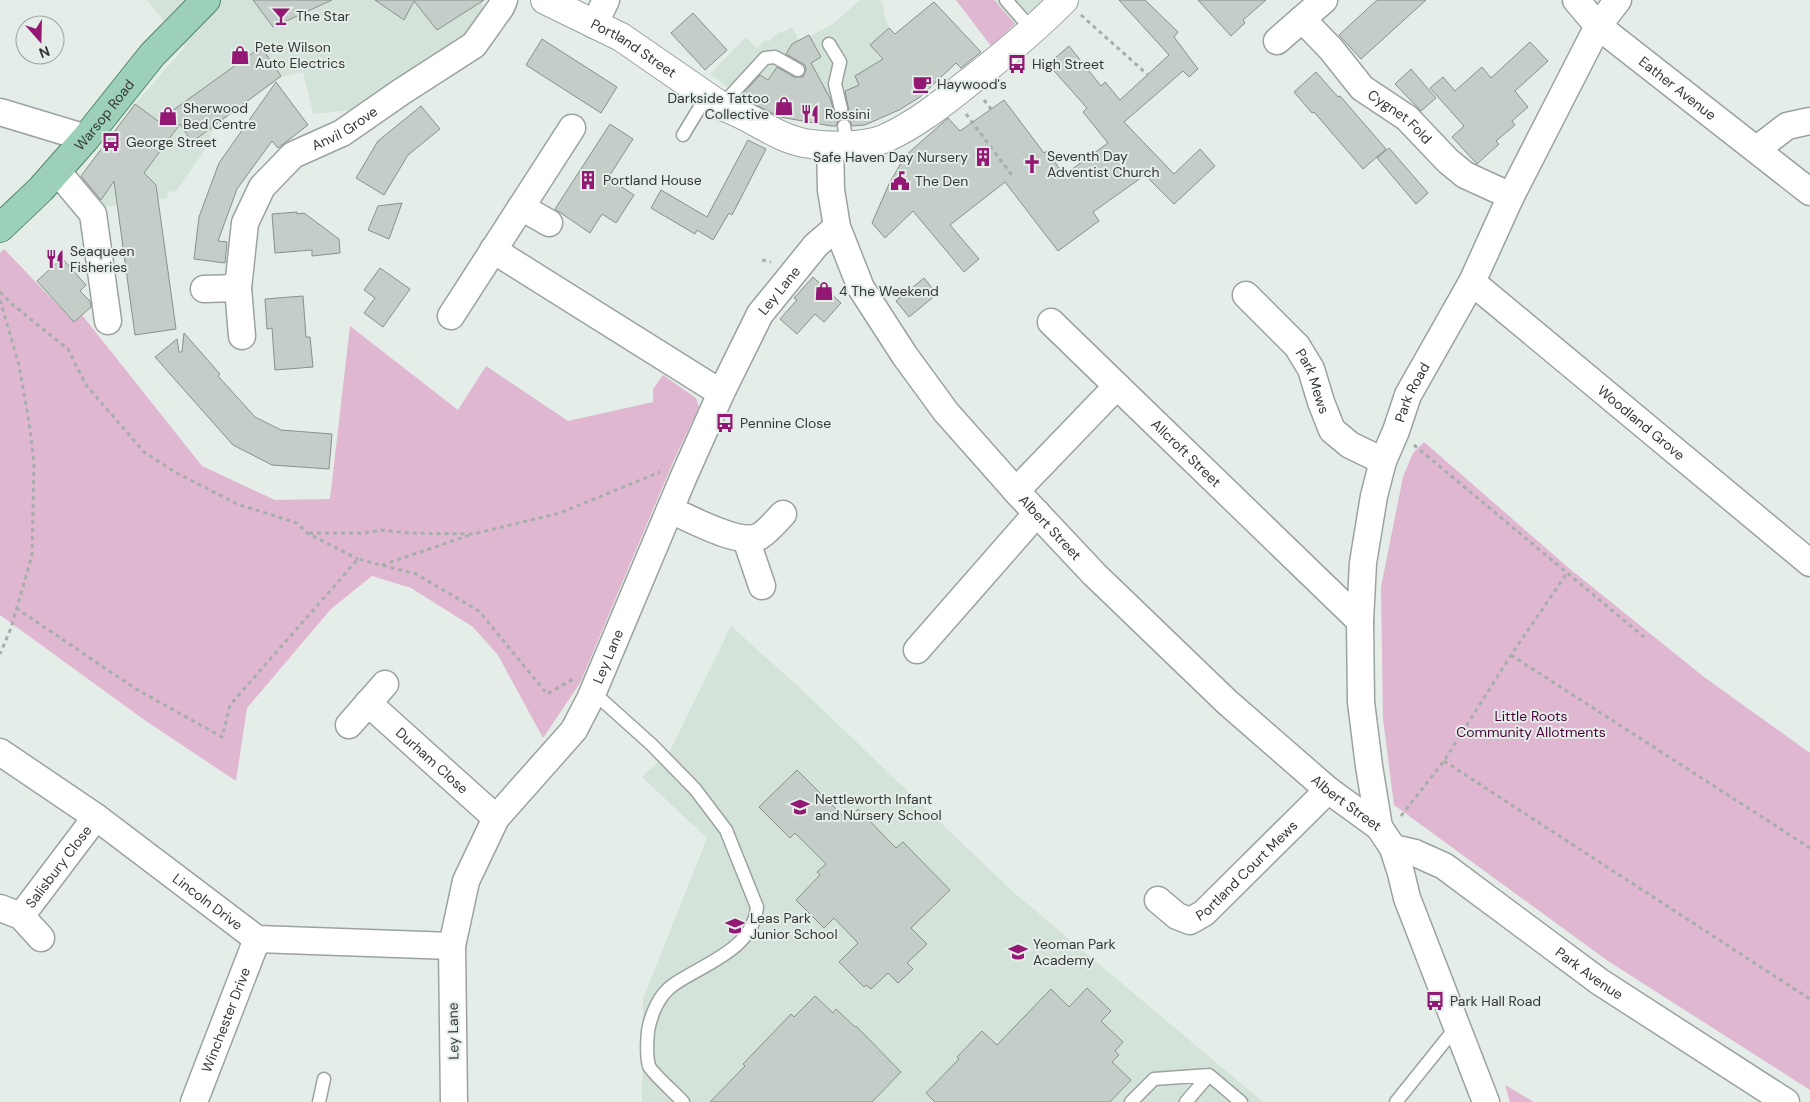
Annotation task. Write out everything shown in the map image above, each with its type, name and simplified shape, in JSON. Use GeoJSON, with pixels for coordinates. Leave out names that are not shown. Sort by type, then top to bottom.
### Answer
{"type":"FeatureCollection","features":[{"type":"Feature","properties":{"kind":"main road","name":"Warsop Road"},"geometry":{"type":"LineString","coordinates":[[0,228],[41,189],[86,138],[152,55],[206,0]]}},
{"type":"Feature","properties":{"kind":"street","name":"Anvil Grove"},"geometry":{"type":"LineString","coordinates":[[242,336],[238,288],[245,223],[262,186],[292,155],[342,133],[474,45],[504,0]]}},
{"type":"Feature","properties":{"kind":"street","name":"Portland Street"},"geometry":{"type":"LineString","coordinates":[[545,0],[620,37],[713,102],[777,134],[804,142],[840,138]]}},
{"type":"Feature","properties":{"kind":"street"},"geometry":{"type":"LineString","coordinates":[[594,25],[606,0]]}},
{"type":"Feature","properties":{"kind":"street"},"geometry":{"type":"LineString","coordinates":[[1276,41],[1324,0]]}},
{"type":"Feature","properties":{"kind":"street","name":"Eather Avenue"},"geometry":{"type":"LineString","coordinates":[[1576,0],[1598,26],[1810,192]]}},
{"type":"Feature","properties":{"kind":"street","name":"Park Road"},"geometry":{"type":"LineString","coordinates":[[1385,836],[1369,766],[1362,702],[1360,621],[1363,563],[1382,461],[1396,431],[1408,396],[1472,282],[1512,196],[1598,26],[1618,0]]}},
{"type":"Feature","properties":{"kind":"street"},"geometry":{"type":"LineString","coordinates":[[840,138],[864,144],[883,139],[925,115],[952,96],[1033,31],[1072,7]]}},
{"type":"Feature","properties":{"kind":"street","name":"Cygnet Fold"},"geometry":{"type":"LineString","coordinates":[[1302,19],[1331,49],[1362,88],[1407,118],[1448,161],[1465,175],[1512,196]]}},
{"type":"Feature","properties":{"kind":"street"},"geometry":{"type":"LineString","coordinates":[[0,112],[86,138]]}},
{"type":"Feature","properties":{"kind":"street"},"geometry":{"type":"LineString","coordinates":[[1757,149],[1787,126],[1810,121]]}},
{"type":"Feature","properties":{"kind":"street"},"geometry":{"type":"LineString","coordinates":[[451,316],[572,128]]}},
{"type":"Feature","properties":{"kind":"street","name":"Albert Street"},"geometry":{"type":"LineString","coordinates":[[840,138],[831,190],[836,227],[861,288],[905,356],[946,412],[1037,514],[1094,574],[1227,702],[1328,790],[1385,836]]}},
{"type":"Feature","properties":{"kind":"street"},"geometry":{"type":"LineString","coordinates":[[57,171],[93,214],[108,321]]}},
{"type":"Feature","properties":{"kind":"street"},"geometry":{"type":"LineString","coordinates":[[521,207],[549,223]]}},
{"type":"Feature","properties":{"kind":"street","name":"Ley Lane"},"geometry":{"type":"LineString","coordinates":[[454,1102],[452,946],[466,881],[496,818],[574,730],[586,683],[670,510],[722,393],[760,314],[816,245],[836,227]]}},
{"type":"Feature","properties":{"kind":"street"},"geometry":{"type":"LineString","coordinates":[[494,250],[722,393]]}},
{"type":"Feature","properties":{"kind":"street","name":"Woodland Grove"},"geometry":{"type":"LineString","coordinates":[[1472,282],[1810,563]]}},
{"type":"Feature","properties":{"kind":"street"},"geometry":{"type":"LineString","coordinates":[[204,289],[238,288]]}},
{"type":"Feature","properties":{"kind":"street","name":"Park Mews"},"geometry":{"type":"LineString","coordinates":[[1246,296],[1297,346],[1311,369],[1332,430],[1350,445],[1382,461]]}},
{"type":"Feature","properties":{"kind":"street","name":"Allcroft Street"},"geometry":{"type":"LineString","coordinates":[[1051,322],[1360,621]]}},
{"type":"Feature","properties":{"kind":"street"},"geometry":{"type":"LineString","coordinates":[[1016,491],[1117,386]]}},
{"type":"Feature","properties":{"kind":"street"},"geometry":{"type":"LineString","coordinates":[[670,510],[726,534],[746,539],[759,536],[783,514]]}},
{"type":"Feature","properties":{"kind":"street"},"geometry":{"type":"LineString","coordinates":[[917,650],[1037,514]]}},
{"type":"Feature","properties":{"kind":"street"},"geometry":{"type":"LineString","coordinates":[[746,539],[762,586]]}},
{"type":"Feature","properties":{"kind":"street","name":"Durham Close"},"geometry":{"type":"LineString","coordinates":[[349,725],[376,694],[496,818]]}},
{"type":"Feature","properties":{"kind":"street","name":"Lincoln Drive"},"geometry":{"type":"LineString","coordinates":[[0,752],[96,817],[257,939],[452,946]]}},
{"type":"Feature","properties":{"kind":"street","name":"Portland Court Mews"},"geometry":{"type":"LineString","coordinates":[[1158,900],[1177,916],[1190,921],[1204,913],[1328,790]]}},
{"type":"Feature","properties":{"kind":"street","name":"Salisbury Close"},"geometry":{"type":"LineString","coordinates":[[11,912],[96,817]]}},
{"type":"Feature","properties":{"kind":"street"},"geometry":{"type":"LineString","coordinates":[[1385,836],[1401,873],[1407,898],[1486,1102]]}},
{"type":"Feature","properties":{"kind":"street","name":"Park Avenue"},"geometry":{"type":"LineString","coordinates":[[1385,836],[1415,853],[1444,866],[1600,982],[1786,1102]]}},
{"type":"Feature","properties":{"kind":"street"},"geometry":{"type":"LineString","coordinates":[[11,912],[41,938]]}},
{"type":"Feature","properties":{"kind":"street","name":"Winchester Drive"},"geometry":{"type":"LineString","coordinates":[[194,1102],[257,939]]}},
{"type":"Feature","properties":{"kind":"lane"},"geometry":{"type":"LineString","coordinates":[[1006,0],[1033,31]]}},
{"type":"Feature","properties":{"kind":"lane"},"geometry":{"type":"LineString","coordinates":[[829,44],[840,62],[835,84],[841,109]]}},
{"type":"Feature","properties":{"kind":"lane"},"geometry":{"type":"LineString","coordinates":[[683,135],[713,102],[765,58],[775,57],[798,70]]}},
{"type":"Feature","properties":{"kind":"lane"},"geometry":{"type":"LineString","coordinates":[[586,683],[652,745],[695,789],[726,830],[757,907],[748,933],[719,959],[672,985],[659,1000],[650,1022],[647,1042],[649,1067],[683,1102]]}},
{"type":"Feature","properties":{"kind":"lane"},"geometry":{"type":"LineString","coordinates":[[1396,1102],[1457,1026]]}},
{"type":"Feature","properties":{"kind":"lane"},"geometry":{"type":"LineString","coordinates":[[1131,1102],[1154,1079],[1209,1075],[1241,1102]]}},
{"type":"Feature","properties":{"kind":"lane"},"geometry":{"type":"LineString","coordinates":[[1186,1102],[1209,1075]]}},
{"type":"Feature","properties":{"kind":"lane"},"geometry":{"type":"LineString","coordinates":[[319,1102],[324,1079]]}},
{"type":"Feature","properties":{"kind":"path"},"geometry":{"type":"LineString","coordinates":[[1072,7],[1148,74]]}},
{"type":"Feature","properties":{"kind":"path"},"geometry":{"type":"LineString","coordinates":[[952,96],[1014,178]]}},
{"type":"Feature","properties":{"kind":"path"},"geometry":{"type":"LineString","coordinates":[[0,292],[13,305],[68,349],[86,385],[144,452],[175,472],[237,504],[297,523],[307,533],[358,559],[416,574],[478,611],[547,694],[586,683]]}},
{"type":"Feature","properties":{"kind":"path"},"geometry":{"type":"LineString","coordinates":[[0,300],[19,365],[34,464],[32,555],[8,635],[0,654]]}},
{"type":"Feature","properties":{"kind":"path"},"geometry":{"type":"LineString","coordinates":[[1396,431],[1644,637]]}},
{"type":"Feature","properties":{"kind":"path"},"geometry":{"type":"LineString","coordinates":[[382,565],[473,534],[560,513],[667,468],[684,476]]}},
{"type":"Feature","properties":{"kind":"path"},"geometry":{"type":"LineString","coordinates":[[307,533],[365,533],[382,530],[408,533],[473,534]]}},
{"type":"Feature","properties":{"kind":"path"},"geometry":{"type":"LineString","coordinates":[[16,608],[136,690],[222,738],[230,705],[358,559]]}},
{"type":"Feature","properties":{"kind":"path"},"geometry":{"type":"LineString","coordinates":[[1385,836],[1444,761],[1511,655],[1567,573]]}},
{"type":"Feature","properties":{"kind":"path"},"geometry":{"type":"LineString","coordinates":[[1511,655],[1810,848]]}},
{"type":"Feature","properties":{"kind":"path"},"geometry":{"type":"LineString","coordinates":[[1444,761],[1810,999]]}},
{"type":"Feature","properties":{"kind":"shaded area"},"geometry":{"type":"Polygon","coordinates":[[[147,0],[483,1],[482,10],[474,29],[459,43],[352,110],[313,114],[303,72],[282,77],[215,125],[205,150],[176,191],[168,192],[167,198],[98,208],[76,183],[135,104],[185,47],[147,0]]]}},
{"type":"Feature","properties":{"kind":"shaded area"},"geometry":{"type":"Polygon","coordinates":[[[860,0],[880,0],[883,4],[884,15],[889,28],[910,49],[869,123],[837,126],[770,116],[751,105],[710,74],[746,37],[757,48],[766,40],[768,42],[780,31],[782,33],[792,27],[799,41],[834,23],[860,0]]]}},
{"type":"Feature","properties":{"kind":"shaded area"},"geometry":{"type":"Polygon","coordinates":[[[956,0],[1046,0],[1036,10],[1028,12],[991,46],[956,0]]]}},
{"type":"Feature","properties":{"kind":"shaded area"},"geometry":{"type":"Polygon","coordinates":[[[731,626],[801,689],[1011,890],[1263,1102],[642,1102],[643,999],[707,838],[642,777],[670,751],[731,626]]]}},
{"type":"Feature","properties":{"kind":"green space"},"geometry":{"type":"Polygon","coordinates":[[[956,0],[994,0],[1015,24],[991,46],[956,0]]]}},
{"type":"Feature","properties":{"kind":"green space"},"geometry":{"type":"Polygon","coordinates":[[[4,249],[74,322],[82,315],[202,466],[275,500],[330,499],[350,326],[458,410],[486,366],[568,421],[653,402],[653,389],[663,375],[696,398],[699,407],[673,462],[580,683],[543,738],[498,655],[473,627],[411,588],[372,576],[331,609],[247,708],[236,781],[143,719],[0,615],[0,253],[4,249]]]}},
{"type":"Feature","properties":{"kind":"green space","name":"Little Roots Community Allotments"},"geometry":{"type":"Polygon","coordinates":[[[1424,442],[1570,569],[1704,677],[1810,753],[1810,1090],[1608,961],[1394,805],[1383,719],[1381,587],[1403,477],[1413,453],[1424,442]]]}},
{"type":"Feature","properties":{"kind":"green space"},"geometry":{"type":"Polygon","coordinates":[[[1505,1085],[1534,1102],[1510,1102],[1505,1085]]]}},
{"type":"Feature","properties":{"kind":"building","name":"The Star"},"geometry":{"type":"Polygon","coordinates":[[[253,0],[332,0],[273,27],[253,0]]]}},
{"type":"Feature","properties":{"kind":"building"},"geometry":{"type":"Polygon","coordinates":[[[375,0],[484,0],[437,30],[414,1],[404,20],[375,0]]]}},
{"type":"Feature","properties":{"kind":"building"},"geometry":{"type":"Polygon","coordinates":[[[1119,0],[1145,0],[1178,32],[1174,37],[1198,69],[1189,77],[1183,71],[1124,122],[1174,174],[1200,149],[1215,166],[1174,204],[1145,175],[1093,212],[1099,221],[1058,251],[1005,182],[950,225],[979,259],[964,272],[913,211],[885,238],[872,223],[889,184],[905,156],[948,118],[960,131],[1004,100],[1044,153],[1047,151],[1064,175],[1108,143],[1083,112],[1087,108],[1048,64],[1069,46],[1101,86],[1105,82],[1120,100],[1169,55],[1119,0]]]}},
{"type":"Feature","properties":{"kind":"building"},"geometry":{"type":"Polygon","coordinates":[[[1198,0],[1266,0],[1243,20],[1245,23],[1231,36],[1198,0]]]}},
{"type":"Feature","properties":{"kind":"building"},"geometry":{"type":"Polygon","coordinates":[[[1377,0],[1426,0],[1361,59],[1339,35],[1377,0]]]}},
{"type":"Feature","properties":{"kind":"building"},"geometry":{"type":"Polygon","coordinates":[[[934,2],[981,52],[961,68],[956,63],[920,97],[899,110],[865,125],[852,126],[850,120],[843,118],[838,120],[836,126],[831,126],[780,117],[740,97],[760,75],[768,80],[777,67],[794,77],[803,77],[806,70],[805,65],[786,54],[792,44],[809,35],[821,57],[811,63],[830,98],[835,114],[843,117],[849,111],[845,91],[859,85],[855,76],[883,59],[870,45],[889,28],[895,34],[934,2]]]}},
{"type":"Feature","properties":{"kind":"building"},"geometry":{"type":"Polygon","coordinates":[[[693,13],[727,50],[705,70],[671,33],[693,13]]]}},
{"type":"Feature","properties":{"kind":"building"},"geometry":{"type":"Polygon","coordinates":[[[542,39],[617,87],[601,113],[526,65],[542,39]]]}},
{"type":"Feature","properties":{"kind":"building"},"geometry":{"type":"Polygon","coordinates":[[[1530,42],[1548,61],[1515,91],[1528,107],[1512,121],[1515,125],[1496,141],[1499,144],[1477,164],[1452,137],[1464,126],[1430,88],[1443,77],[1455,91],[1482,67],[1491,78],[1530,42]]]}},
{"type":"Feature","properties":{"kind":"building"},"geometry":{"type":"Polygon","coordinates":[[[261,47],[281,76],[192,142],[180,124],[144,173],[156,185],[176,329],[135,335],[114,181],[101,200],[81,176],[135,104],[158,121],[261,47]]]}},
{"type":"Feature","properties":{"kind":"building"},"geometry":{"type":"Polygon","coordinates":[[[1411,69],[1436,98],[1421,111],[1395,84],[1411,69]]]}},
{"type":"Feature","properties":{"kind":"building"},"geometry":{"type":"Polygon","coordinates":[[[1316,72],[1338,97],[1340,96],[1386,149],[1363,169],[1314,112],[1312,113],[1294,92],[1316,72]]]}},
{"type":"Feature","properties":{"kind":"building"},"geometry":{"type":"Polygon","coordinates":[[[276,82],[308,125],[278,148],[272,141],[237,189],[218,241],[227,242],[225,263],[194,259],[199,217],[219,163],[276,82]]]}},
{"type":"Feature","properties":{"kind":"building"},"geometry":{"type":"Polygon","coordinates":[[[421,106],[440,129],[408,155],[384,195],[356,178],[378,141],[421,106]]]}},
{"type":"Feature","properties":{"kind":"building","name":"Portland House"},"geometry":{"type":"Polygon","coordinates":[[[610,124],[633,139],[608,178],[634,195],[616,223],[602,214],[590,233],[555,209],[610,124]]]}},
{"type":"Feature","properties":{"kind":"building"},"geometry":{"type":"Polygon","coordinates":[[[748,140],[766,149],[732,215],[729,213],[713,240],[697,230],[695,234],[651,208],[661,190],[707,217],[748,140]]]}},
{"type":"Feature","properties":{"kind":"building"},"geometry":{"type":"Polygon","coordinates":[[[1389,148],[1428,193],[1416,204],[1377,158],[1389,148]]]}},
{"type":"Feature","properties":{"kind":"building"},"geometry":{"type":"Polygon","coordinates":[[[402,203],[389,239],[368,230],[378,206],[402,203]]]}},
{"type":"Feature","properties":{"kind":"building"},"geometry":{"type":"Polygon","coordinates":[[[297,212],[297,214],[304,213],[339,239],[340,253],[312,256],[312,250],[275,253],[272,214],[297,212]]]}},
{"type":"Feature","properties":{"kind":"building"},"geometry":{"type":"Polygon","coordinates":[[[62,258],[86,285],[80,291],[90,301],[91,307],[74,322],[37,281],[62,258]]]}},
{"type":"Feature","properties":{"kind":"building"},"geometry":{"type":"Polygon","coordinates":[[[380,268],[410,289],[383,327],[364,313],[375,298],[364,290],[380,268]]]}},
{"type":"Feature","properties":{"kind":"building"},"geometry":{"type":"Polygon","coordinates":[[[813,277],[841,303],[824,322],[815,314],[797,334],[780,319],[797,300],[794,298],[813,277]]]}},
{"type":"Feature","properties":{"kind":"building"},"geometry":{"type":"Polygon","coordinates":[[[924,278],[937,294],[909,317],[896,301],[924,278]]]}},
{"type":"Feature","properties":{"kind":"building"},"geometry":{"type":"Polygon","coordinates":[[[303,296],[306,337],[310,337],[313,367],[275,370],[272,328],[267,329],[265,299],[303,296]]]}},
{"type":"Feature","properties":{"kind":"building"},"geometry":{"type":"Polygon","coordinates":[[[184,333],[220,374],[218,376],[255,417],[281,430],[332,434],[329,469],[272,465],[233,445],[155,357],[177,339],[179,352],[182,352],[184,333]]]}},
{"type":"Feature","properties":{"kind":"building"},"geometry":{"type":"Polygon","coordinates":[[[797,770],[843,816],[848,812],[852,815],[858,809],[896,848],[903,842],[950,890],[911,928],[927,944],[907,963],[913,969],[898,983],[888,973],[871,989],[866,985],[864,987],[839,962],[858,943],[834,918],[824,928],[796,900],[820,875],[817,872],[826,864],[795,833],[790,838],[759,807],[797,770]]]}},
{"type":"Feature","properties":{"kind":"building"},"geometry":{"type":"Polygon","coordinates":[[[1087,988],[1111,1011],[1101,1021],[1123,1042],[1115,1051],[1119,1055],[1112,1062],[1131,1080],[1110,1102],[935,1102],[926,1093],[959,1059],[957,1057],[982,1031],[997,1045],[1051,989],[1069,1007],[1087,988]]]}},
{"type":"Feature","properties":{"kind":"building"},"geometry":{"type":"Polygon","coordinates":[[[815,996],[833,1013],[836,1009],[856,1026],[901,1072],[872,1102],[710,1102],[791,1014],[794,1017],[815,996]]]}},
{"type":"Feature","properties":{"kind":"place","name":"The Star"},"geometry":{"type":"Point","coordinates":[281,16]}},
{"type":"Feature","properties":{"kind":"place","name":"Pete Wilson Auto Electrics"},"geometry":{"type":"Point","coordinates":[240,55]}},
{"type":"Feature","properties":{"kind":"place","name":"High Street"},"geometry":{"type":"Point","coordinates":[1017,64]}},
{"type":"Feature","properties":{"kind":"place","name":"Haywood's"},"geometry":{"type":"Point","coordinates":[922,84]}},
{"type":"Feature","properties":{"kind":"place","name":"Darkside Tattoo Collective"},"geometry":{"type":"Point","coordinates":[784,106]}},
{"type":"Feature","properties":{"kind":"place","name":"Rossini"},"geometry":{"type":"Point","coordinates":[810,114]}},
{"type":"Feature","properties":{"kind":"place","name":"Sherwood Bed Centre"},"geometry":{"type":"Point","coordinates":[168,116]}},
{"type":"Feature","properties":{"kind":"place","name":"George Street"},"geometry":{"type":"Point","coordinates":[111,142]}},
{"type":"Feature","properties":{"kind":"place","name":"Safe Haven Day Nursery"},"geometry":{"type":"Point","coordinates":[983,157]}},
{"type":"Feature","properties":{"kind":"place","name":"Seventh Day Adventist Church"},"geometry":{"type":"Point","coordinates":[1032,164]}},
{"type":"Feature","properties":{"kind":"place","name":"Portland House"},"geometry":{"type":"Point","coordinates":[588,180]}},
{"type":"Feature","properties":{"kind":"place","name":"The Den"},"geometry":{"type":"Point","coordinates":[900,181]}},
{"type":"Feature","properties":{"kind":"place","name":"Seaqueen Fisheries"},"geometry":{"type":"Point","coordinates":[55,259]}},
{"type":"Feature","properties":{"kind":"place","name":"4 The Weekend"},"geometry":{"type":"Point","coordinates":[824,291]}},
{"type":"Feature","properties":{"kind":"place","name":"Pennine Close"},"geometry":{"type":"Point","coordinates":[725,423]}},
{"type":"Feature","properties":{"kind":"place","name":"Nettleworth Infant and Nursery School"},"geometry":{"type":"Point","coordinates":[800,807]}},
{"type":"Feature","properties":{"kind":"place","name":"Leas Park Junior School"},"geometry":{"type":"Point","coordinates":[735,926]}},
{"type":"Feature","properties":{"kind":"place","name":"Yeoman Park Academy"},"geometry":{"type":"Point","coordinates":[1018,952]}},
{"type":"Feature","properties":{"kind":"place","name":"Park Hall Road"},"geometry":{"type":"Point","coordinates":[1435,1001]}}]}
